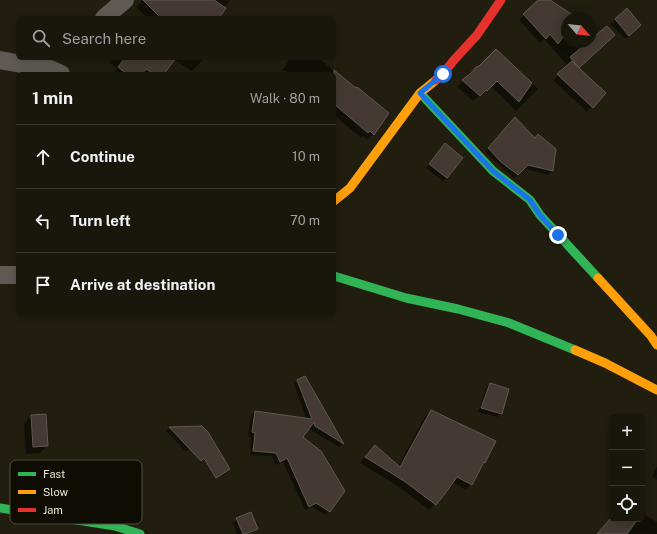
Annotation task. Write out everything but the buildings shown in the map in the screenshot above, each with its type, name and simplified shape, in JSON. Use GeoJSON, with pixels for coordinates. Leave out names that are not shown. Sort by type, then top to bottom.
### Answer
{"type":"FeatureCollection","features":[{"type":"Feature","properties":{"kind":"street"},"geometry":{"type":"LineString","coordinates":[[106,16],[125,0]]}},
{"type":"Feature","properties":{"kind":"street"},"geometry":{"type":"LineString","coordinates":[[336,199],[350,188],[420,93],[443,74],[477,35],[501,0]]}},
{"type":"Feature","properties":{"kind":"street"},"geometry":{"type":"LineString","coordinates":[[0,60],[58,67]]}},
{"type":"Feature","properties":{"kind":"street"},"geometry":{"type":"LineString","coordinates":[[420,93],[493,171],[530,200],[540,215],[655,336]]}},
{"type":"Feature","properties":{"kind":"street"},"geometry":{"type":"LineString","coordinates":[[0,275],[16,275]]}},
{"type":"Feature","properties":{"kind":"street"},"geometry":{"type":"LineString","coordinates":[[336,277],[406,298],[458,309],[509,324],[605,363],[657,390]]}},
{"type":"Feature","properties":{"kind":"street"},"geometry":{"type":"LineString","coordinates":[[0,508],[10,510]]}},
{"type":"Feature","properties":{"kind":"street"},"geometry":{"type":"LineString","coordinates":[[102,524],[115,526],[140,534]]}},
{"type":"Feature","properties":{"kind":"traffic: fast"},"geometry":{"type":"LineString","coordinates":[[420,93],[493,171],[530,200],[540,215],[598,278]]}},
{"type":"Feature","properties":{"kind":"traffic: fast"},"geometry":{"type":"LineString","coordinates":[[336,277],[406,298],[458,309],[509,323],[575,350]]}},
{"type":"Feature","properties":{"kind":"traffic: fast"},"geometry":{"type":"LineString","coordinates":[[0,508],[10,510]]}},
{"type":"Feature","properties":{"kind":"traffic: fast"},"geometry":{"type":"LineString","coordinates":[[102,524],[115,526],[140,534]]}},
{"type":"Feature","properties":{"kind":"traffic: slow"},"geometry":{"type":"LineString","coordinates":[[336,199],[350,188],[420,93],[436,80]]}},
{"type":"Feature","properties":{"kind":"traffic: slow"},"geometry":{"type":"LineString","coordinates":[[598,278],[651,336],[657,345]]}},
{"type":"Feature","properties":{"kind":"traffic: slow"},"geometry":{"type":"LineString","coordinates":[[575,350],[605,363],[657,390]]}},
{"type":"Feature","properties":{"kind":"traffic: jam"},"geometry":{"type":"LineString","coordinates":[[436,80],[477,35],[501,0]]}},
{"type":"Feature","properties":{"kind":"route"},"geometry":{"type":"LineString","coordinates":[[443,74],[420,93],[493,171],[530,200],[540,215],[558,235]]}}]}
